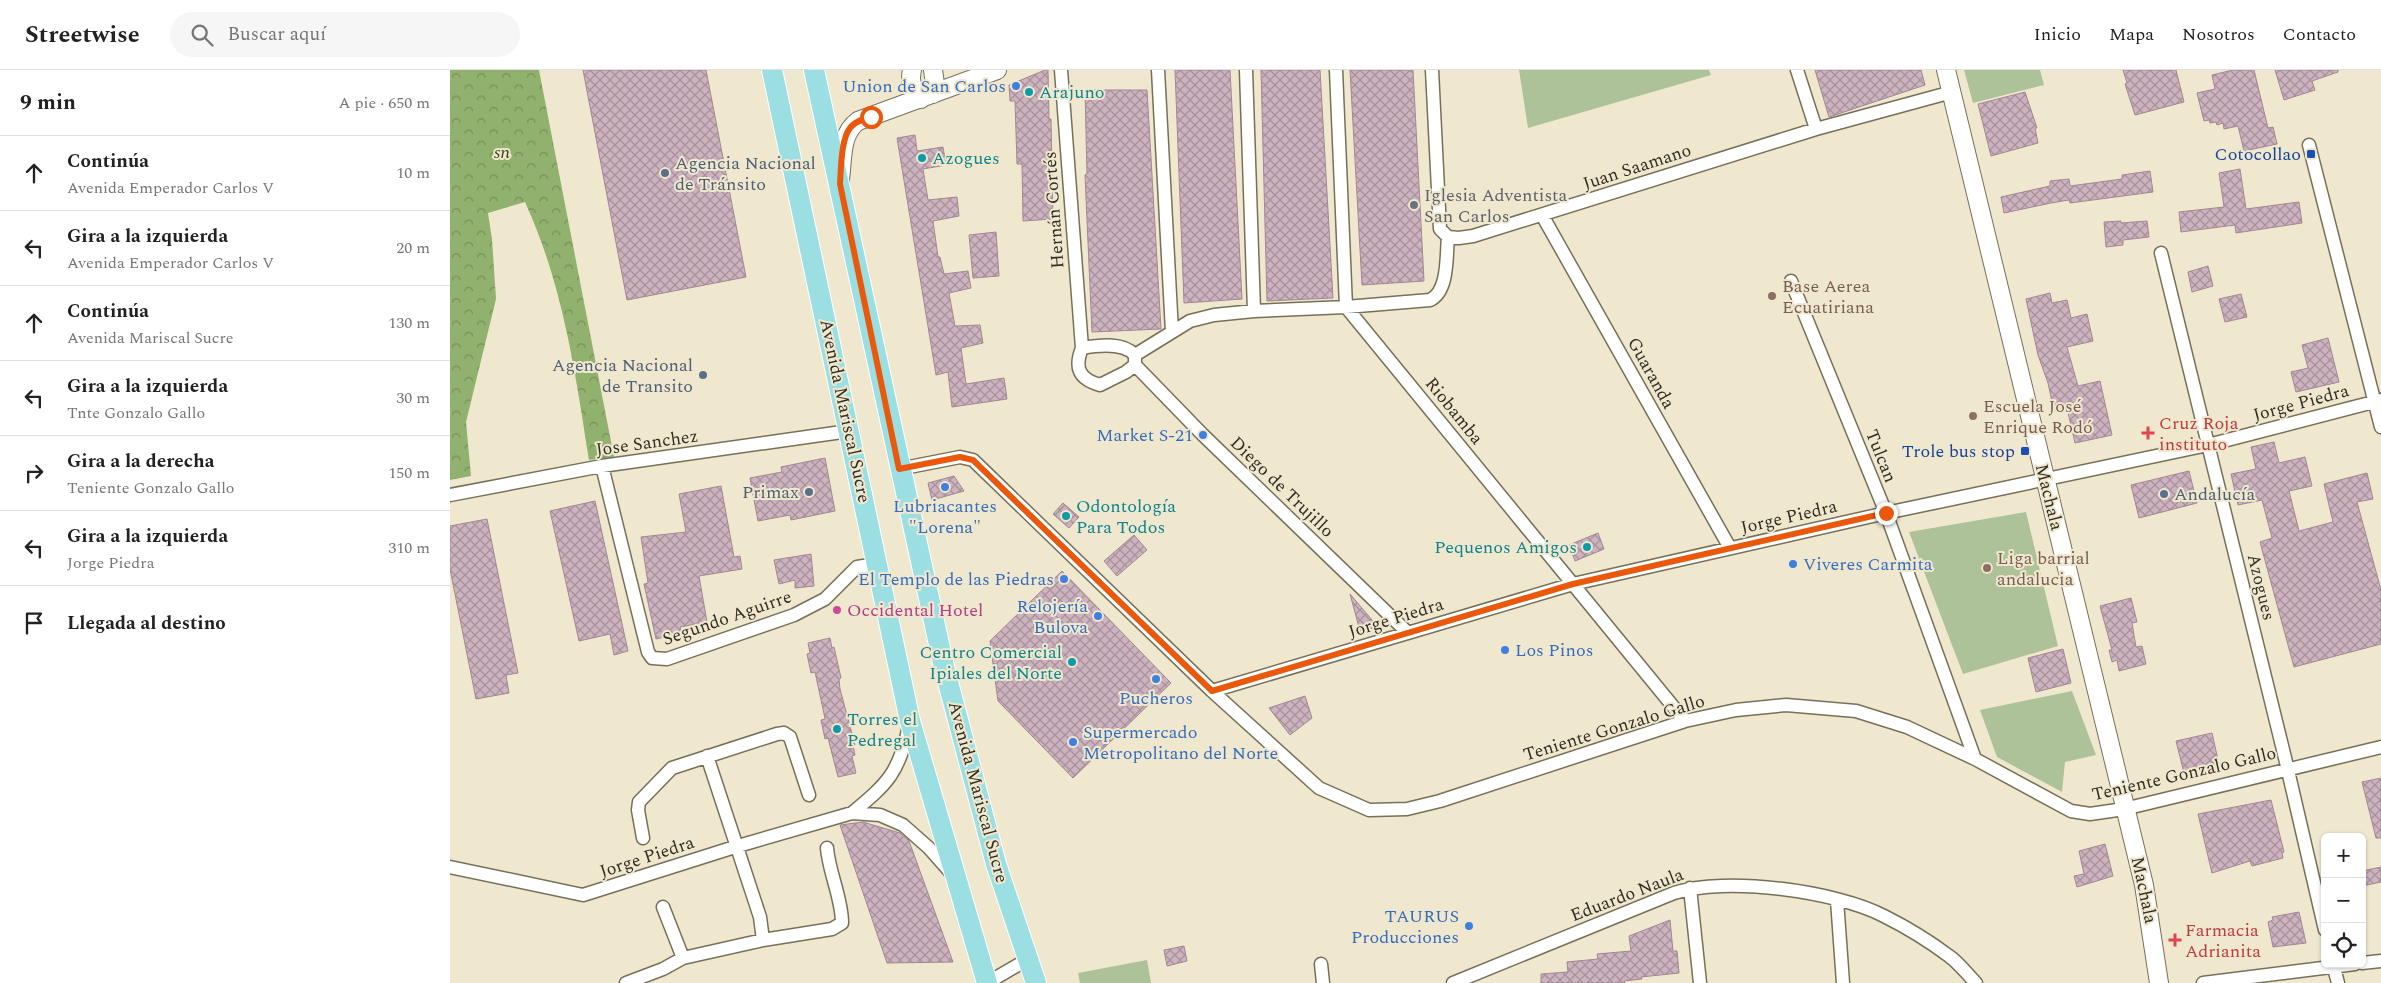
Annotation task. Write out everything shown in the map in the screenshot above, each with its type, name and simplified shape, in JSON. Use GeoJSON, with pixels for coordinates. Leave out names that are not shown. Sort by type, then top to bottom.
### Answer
{"type":"FeatureCollection","features":[{"type":"Feature","properties":{"kind":"main road","name":"Avenida Mariscal Sucre"},"geometry":{"type":"LineString","coordinates":[[772,70],[910,720],[987,983]]}},
{"type":"Feature","properties":{"kind":"main road","name":"Avenida Mariscal Sucre"},"geometry":{"type":"LineString","coordinates":[[814,70],[840,184],[899,469],[944,667],[996,864],[1036,983]]}},
{"type":"Feature","properties":{"kind":"main road"},"geometry":{"type":"LineString","coordinates":[[912,70],[910,78],[913,90],[927,96]]}},
{"type":"Feature","properties":{"kind":"main road"},"geometry":{"type":"LineString","coordinates":[[927,96],[935,84],[933,70]]}},
{"type":"Feature","properties":{"kind":"main road"},"geometry":{"type":"LineString","coordinates":[[840,184],[846,136],[850,127],[858,121],[997,70]]}},
{"type":"Feature","properties":{"kind":"main road","name":"Machala"},"geometry":{"type":"LineString","coordinates":[[1946,70],[2144,885],[2160,983]]}},
{"type":"Feature","properties":{"kind":"street","name":"Hernán Cortés"},"geometry":{"type":"LineString","coordinates":[[1061,70],[1082,348]]}},
{"type":"Feature","properties":{"kind":"street"},"geometry":{"type":"LineString","coordinates":[[1158,70],[1172,332]]}},
{"type":"Feature","properties":{"kind":"street"},"geometry":{"type":"LineString","coordinates":[[1246,70],[1254,311]]}},
{"type":"Feature","properties":{"kind":"street"},"geometry":{"type":"LineString","coordinates":[[1336,70],[1346,307]]}},
{"type":"Feature","properties":{"kind":"street"},"geometry":{"type":"LineString","coordinates":[[1135,360],[1130,350],[1123,347],[1099,345],[1082,348],[1078,359],[1079,370],[1088,381],[1100,385],[1126,372],[1135,360],[1172,332],[1190,322],[1214,315],[1254,311],[1425,302],[1435,298],[1442,287],[1448,237],[1440,229],[1432,70]]}},
{"type":"Feature","properties":{"kind":"street"},"geometry":{"type":"LineString","coordinates":[[1797,70],[1816,129]]}},
{"type":"Feature","properties":{"kind":"street","name":"Juan Saamano"},"geometry":{"type":"LineString","coordinates":[[1448,237],[1473,236],[1816,129],[1952,92]]}},
{"type":"Feature","properties":{"kind":"street"},"geometry":{"type":"LineString","coordinates":[[2308,145],[2378,401],[2381,427]]}},
{"type":"Feature","properties":{"kind":"street","name":"Guaranda"},"geometry":{"type":"LineString","coordinates":[[1542,215],[1730,548]]}},
{"type":"Feature","properties":{"kind":"street","name":"Azogues"},"geometry":{"type":"LineString","coordinates":[[2161,253],[2288,768],[2323,923]]}},
{"type":"Feature","properties":{"kind":"street","name":"Tulcan"},"geometry":{"type":"LineString","coordinates":[[1791,281],[1886,513],[1975,759]]}},
{"type":"Feature","properties":{"kind":"street","name":"Riobamba"},"geometry":{"type":"LineString","coordinates":[[1346,307],[1685,722]]}},
{"type":"Feature","properties":{"kind":"street","name":"Diego de Trujillo"},"geometry":{"type":"LineString","coordinates":[[1135,360],[1202,435],[1407,632]]}},
{"type":"Feature","properties":{"kind":"street","name":"Jorge Piedra"},"geometry":{"type":"LineString","coordinates":[[1212,691],[1573,584],[1886,513],[2208,445],[2378,401]]}},
{"type":"Feature","properties":{"kind":"street","name":"Jose Sanchez"},"geometry":{"type":"LineString","coordinates":[[450,495],[602,466],[849,431]]}},
{"type":"Feature","properties":{"kind":"street","name":"Teniente Gonzalo Gallo"},"geometry":{"type":"LineString","coordinates":[[899,469],[968,458],[973,460],[1212,691],[1319,788],[1348,803],[1369,810],[1407,809],[1440,801],[1685,722],[1736,710],[1786,705],[1856,711],[1907,727],[1975,759],[2071,811],[2090,814],[2124,809],[2381,747]]}},
{"type":"Feature","properties":{"kind":"street","name":"Segundo Aguirre"},"geometry":{"type":"LineString","coordinates":[[602,466],[648,652],[652,658],[667,659],[794,615],[825,599],[857,566],[877,564]]}},
{"type":"Feature","properties":{"kind":"street","name":"Jorge Piedra"},"geometry":{"type":"LineString","coordinates":[[852,813],[885,784],[904,750],[910,720]]}},
{"type":"Feature","properties":{"kind":"street"},"geometry":{"type":"LineString","coordinates":[[642,838],[638,810],[639,802],[672,768],[777,734],[784,733],[790,738],[810,795]]}},
{"type":"Feature","properties":{"kind":"street"},"geometry":{"type":"LineString","coordinates":[[707,756],[760,917],[763,940]]}},
{"type":"Feature","properties":{"kind":"street","name":"Jorge Piedra"},"geometry":{"type":"LineString","coordinates":[[450,867],[584,895],[738,846],[852,813],[880,816],[903,825],[929,848],[956,878]]}},
{"type":"Feature","properties":{"kind":"street"},"geometry":{"type":"LineString","coordinates":[[626,983],[663,969],[683,958],[763,940],[832,929],[842,923],[842,914],[828,865],[827,848]]}},
{"type":"Feature","properties":{"kind":"street","name":"Eduardo Naula"},"geometry":{"type":"LineString","coordinates":[[1454,983],[1469,980],[1690,888],[1726,885],[1766,887],[1837,900],[1883,915],[1950,956],[1976,983]]}},
{"type":"Feature","properties":{"kind":"street"},"geometry":{"type":"LineString","coordinates":[[1690,888],[1700,983]]}},
{"type":"Feature","properties":{"kind":"street"},"geometry":{"type":"LineString","coordinates":[[1837,900],[1843,983]]}},
{"type":"Feature","properties":{"kind":"street"},"geometry":{"type":"LineString","coordinates":[[663,907],[683,958]]}},
{"type":"Feature","properties":{"kind":"street"},"geometry":{"type":"LineString","coordinates":[[987,983],[1028,959]]}},
{"type":"Feature","properties":{"kind":"street"},"geometry":{"type":"LineString","coordinates":[[2366,963],[2381,961]]}},
{"type":"Feature","properties":{"kind":"street"},"geometry":{"type":"LineString","coordinates":[[1321,964],[1323,983]]}},
{"type":"Feature","properties":{"kind":"street"},"geometry":{"type":"LineString","coordinates":[[2203,983],[2321,968]]}},
{"type":"Feature","properties":{"kind":"street"},"geometry":{"type":"LineString","coordinates":[[2334,968],[2338,983]]}},
{"type":"Feature","properties":{"kind":"green space","name":"sn"},"geometry":{"type":"Polygon","coordinates":[[[450,70],[539,70],[614,457],[589,460],[566,329],[549,265],[525,202],[488,213],[492,239],[496,299],[466,422],[471,476],[450,480],[450,70]]]}},
{"type":"Feature","properties":{"kind":"green space"},"geometry":{"type":"Polygon","coordinates":[[[1519,70],[1709,70],[1711,75],[1528,128],[1519,70]]]}},
{"type":"Feature","properties":{"kind":"green space"},"geometry":{"type":"Polygon","coordinates":[[[1964,70],[2040,70],[2044,85],[1973,103],[1964,70]]]}},
{"type":"Feature","properties":{"kind":"green space"},"geometry":{"type":"Polygon","coordinates":[[[2026,512],[2058,646],[1963,674],[1909,532],[2026,512]]]}},
{"type":"Feature","properties":{"kind":"green space"},"geometry":{"type":"Polygon","coordinates":[[[2072,691],[2096,755],[2065,762],[2062,792],[1997,757],[1980,710],[2072,691]]]}},
{"type":"Feature","properties":{"kind":"green space"},"geometry":{"type":"Polygon","coordinates":[[[1147,960],[1151,983],[1080,983],[1078,973],[1147,960]]]}},
{"type":"Feature","properties":{"kind":"building","name":"Agencia Nacional de Tránsito"},"geometry":{"type":"Polygon","coordinates":[[[583,70],[706,70],[746,277],[627,300],[583,70]]]}},
{"type":"Feature","properties":{"kind":"building"},"geometry":{"type":"Polygon","coordinates":[[[1048,70],[1049,119],[1051,119],[1053,219],[1023,221],[1022,164],[1017,164],[1015,101],[1010,101],[1009,85],[1048,70]]]}},
{"type":"Feature","properties":{"kind":"building"},"geometry":{"type":"Polygon","coordinates":[[[1175,70],[1230,70],[1242,299],[1184,303],[1175,70]]]}},
{"type":"Feature","properties":{"kind":"building"},"geometry":{"type":"Polygon","coordinates":[[[1261,70],[1320,70],[1333,298],[1267,301],[1261,70]]]}},
{"type":"Feature","properties":{"kind":"building"},"geometry":{"type":"Polygon","coordinates":[[[1350,70],[1413,70],[1424,281],[1362,285],[1350,70]]]}},
{"type":"Feature","properties":{"kind":"building"},"geometry":{"type":"Polygon","coordinates":[[[1815,70],[1921,70],[1925,85],[1829,117],[1815,70]]]}},
{"type":"Feature","properties":{"kind":"building"},"geometry":{"type":"Polygon","coordinates":[[[2123,70],[2176,70],[2184,102],[2135,115],[2125,84],[2127,83],[2123,70]]]}},
{"type":"Feature","properties":{"kind":"building"},"geometry":{"type":"Polygon","coordinates":[[[2233,70],[2254,70],[2268,128],[2273,127],[2277,144],[2244,151],[2238,126],[2224,129],[2223,123],[2217,125],[2216,122],[2204,121],[2197,93],[2215,89],[2212,75],[2233,70]]]}},
{"type":"Feature","properties":{"kind":"building"},"geometry":{"type":"Polygon","coordinates":[[[2275,70],[2338,70],[2338,72],[2312,81],[2315,90],[2284,100],[2275,70]]]}},
{"type":"Feature","properties":{"kind":"building"},"geometry":{"type":"Polygon","coordinates":[[[1085,90],[1147,90],[1161,329],[1092,332],[1085,175],[1087,174],[1085,90]]]}},
{"type":"Feature","properties":{"kind":"building"},"geometry":{"type":"Polygon","coordinates":[[[2025,92],[2037,128],[2035,128],[2038,143],[1991,156],[1978,104],[2025,92]]]}},
{"type":"Feature","properties":{"kind":"building"},"geometry":{"type":"Polygon","coordinates":[[[915,135],[917,151],[943,147],[946,165],[923,169],[928,200],[957,197],[959,216],[933,221],[938,257],[940,257],[944,274],[968,271],[971,288],[949,293],[955,326],[980,325],[983,343],[961,348],[966,384],[1004,378],[1007,399],[952,407],[948,372],[936,375],[897,138],[915,135]]]}},
{"type":"Feature","properties":{"kind":"building"},"geometry":{"type":"Polygon","coordinates":[[[2240,169],[2246,209],[2299,202],[2302,223],[2236,233],[2235,225],[2181,232],[2179,212],[2224,207],[2219,173],[2240,169]]]}},
{"type":"Feature","properties":{"kind":"building"},"geometry":{"type":"Polygon","coordinates":[[[2150,171],[2153,192],[2070,203],[2069,200],[2004,213],[2001,197],[2050,186],[2050,181],[2069,179],[2070,186],[2122,179],[2122,175],[2150,171]]]}},
{"type":"Feature","properties":{"kind":"building"},"geometry":{"type":"Polygon","coordinates":[[[2121,221],[2121,223],[2147,221],[2149,237],[2123,240],[2123,245],[2106,247],[2104,222],[2121,221]]]}},
{"type":"Feature","properties":{"kind":"building"},"geometry":{"type":"Polygon","coordinates":[[[996,232],[999,276],[973,278],[969,235],[996,232]]]}},
{"type":"Feature","properties":{"kind":"building"},"geometry":{"type":"Polygon","coordinates":[[[2208,266],[2213,286],[2192,292],[2188,272],[2208,266]]]}},
{"type":"Feature","properties":{"kind":"building"},"geometry":{"type":"Polygon","coordinates":[[[2050,293],[2052,303],[2067,300],[2071,318],[2087,314],[2093,341],[2067,347],[2078,386],[2100,381],[2112,435],[2075,443],[2067,408],[2054,411],[2048,383],[2038,355],[2026,299],[2050,293]]]}},
{"type":"Feature","properties":{"kind":"building"},"geometry":{"type":"Polygon","coordinates":[[[2241,294],[2247,317],[2225,322],[2219,299],[2241,294]]]}},
{"type":"Feature","properties":{"kind":"building"},"geometry":{"type":"Polygon","coordinates":[[[2328,338],[2339,382],[2296,392],[2291,372],[2308,368],[2302,345],[2328,338]]]}},
{"type":"Feature","properties":{"kind":"building"},"geometry":{"type":"Polygon","coordinates":[[[2274,442],[2279,463],[2305,457],[2312,486],[2289,491],[2299,531],[2333,522],[2324,484],[2367,473],[2373,499],[2357,502],[2381,590],[2381,644],[2294,667],[2260,542],[2272,538],[2262,500],[2238,505],[2231,474],[2256,469],[2251,447],[2274,442]]]}},
{"type":"Feature","properties":{"kind":"building","name":"Primax"},"geometry":{"type":"Polygon","coordinates":[[[825,458],[835,511],[791,520],[790,515],[758,521],[750,478],[782,472],[781,467],[825,458]]]}},
{"type":"Feature","properties":{"kind":"building","name":"Andalucía"},"geometry":{"type":"Polygon","coordinates":[[[2189,471],[2197,503],[2139,518],[2131,485],[2189,471]]]}},
{"type":"Feature","properties":{"kind":"building","name":"Lubriacantes \"Lorena\""},"geometry":{"type":"Polygon","coordinates":[[[954,476],[964,491],[932,500],[928,483],[954,476]]]}},
{"type":"Feature","properties":{"kind":"building"},"geometry":{"type":"Polygon","coordinates":[[[721,486],[734,557],[740,556],[742,569],[699,576],[707,622],[680,627],[682,633],[656,639],[644,584],[648,583],[641,537],[686,532],[679,494],[721,486]]]}},
{"type":"Feature","properties":{"kind":"building"},"geometry":{"type":"Polygon","coordinates":[[[595,501],[628,651],[614,655],[610,634],[579,641],[550,511],[595,501]]]}},
{"type":"Feature","properties":{"kind":"building","name":"Odontología Para Todos"},"geometry":{"type":"Polygon","coordinates":[[[1063,503],[1079,517],[1069,528],[1053,514],[1063,503]]]}},
{"type":"Feature","properties":{"kind":"building"},"geometry":{"type":"Polygon","coordinates":[[[487,519],[518,673],[506,675],[509,693],[476,699],[450,569],[450,526],[487,519]]]}},
{"type":"Feature","properties":{"kind":"building","name":"Pequenos Amigos"},"geometry":{"type":"Polygon","coordinates":[[[1598,533],[1604,549],[1575,561],[1569,545],[1598,533]]]}},
{"type":"Feature","properties":{"kind":"building"},"geometry":{"type":"Polygon","coordinates":[[[1134,535],[1147,550],[1117,576],[1104,561],[1134,535]]]}},
{"type":"Feature","properties":{"kind":"building"},"geometry":{"type":"Polygon","coordinates":[[[811,554],[814,586],[795,588],[795,580],[779,584],[774,560],[811,554]]]}},
{"type":"Feature","properties":{"kind":"building","name":"Centro Comercial Ipiales del Norte"},"geometry":{"type":"Polygon","coordinates":[[[1062,571],[1171,683],[1073,778],[998,701],[990,641],[1062,571]]]}},
{"type":"Feature","properties":{"kind":"building"},"geometry":{"type":"Polygon","coordinates":[[[1350,594],[1378,627],[1360,631],[1350,594]]]}},
{"type":"Feature","properties":{"kind":"building"},"geometry":{"type":"Polygon","coordinates":[[[2131,598],[2137,622],[2132,623],[2136,647],[2142,646],[2146,664],[2119,671],[2117,660],[2112,662],[2109,650],[2112,650],[2100,606],[2131,598]]]}},
{"type":"Feature","properties":{"kind":"building"},"geometry":{"type":"Polygon","coordinates":[[[830,638],[841,678],[839,679],[840,689],[855,745],[853,745],[855,755],[852,756],[856,773],[838,777],[828,738],[825,739],[821,720],[825,719],[815,672],[811,673],[807,654],[810,653],[808,643],[830,638]]]}},
{"type":"Feature","properties":{"kind":"building"},"geometry":{"type":"Polygon","coordinates":[[[2063,649],[2071,683],[2036,692],[2028,658],[2063,649]]]}},
{"type":"Feature","properties":{"kind":"building"},"geometry":{"type":"Polygon","coordinates":[[[1305,696],[1312,718],[1290,735],[1269,708],[1305,696]]]}},
{"type":"Feature","properties":{"kind":"building"},"geometry":{"type":"Polygon","coordinates":[[[2212,733],[2219,764],[2184,773],[2176,741],[2212,733]]]}},
{"type":"Feature","properties":{"kind":"building"},"geometry":{"type":"Polygon","coordinates":[[[2381,778],[2381,838],[2376,838],[2362,782],[2381,778]]]}},
{"type":"Feature","properties":{"kind":"building"},"geometry":{"type":"Polygon","coordinates":[[[2271,800],[2284,852],[2282,853],[2283,858],[2252,866],[2250,861],[2212,873],[2198,814],[2271,800]]]}},
{"type":"Feature","properties":{"kind":"building"},"geometry":{"type":"Polygon","coordinates":[[[863,822],[900,833],[909,841],[953,962],[887,963],[840,825],[863,822]]]}},
{"type":"Feature","properties":{"kind":"building"},"geometry":{"type":"Polygon","coordinates":[[[2105,844],[2113,876],[2077,887],[2074,876],[2084,874],[2079,851],[2105,844]]]}},
{"type":"Feature","properties":{"kind":"building"},"geometry":{"type":"Polygon","coordinates":[[[2381,867],[2381,882],[2366,885],[2366,870],[2381,867]]]}},
{"type":"Feature","properties":{"kind":"building"},"geometry":{"type":"Polygon","coordinates":[[[2299,912],[2306,943],[2273,947],[2268,922],[2273,920],[2272,917],[2299,912]]]}},
{"type":"Feature","properties":{"kind":"building"},"geometry":{"type":"Polygon","coordinates":[[[1670,920],[1673,951],[1677,951],[1679,973],[1641,977],[1642,979],[1624,981],[1625,983],[1541,983],[1541,974],[1568,972],[1567,962],[1598,959],[1597,954],[1631,951],[1629,936],[1670,920]]]}},
{"type":"Feature","properties":{"kind":"building"},"geometry":{"type":"Polygon","coordinates":[[[1184,946],[1187,961],[1167,966],[1164,950],[1184,946]]]}},
{"type":"Feature","properties":{"kind":"place","name":"Union de San Carlos"},"geometry":{"type":"Point","coordinates":[1016,86]}},
{"type":"Feature","properties":{"kind":"place","name":"Arajuno"},"geometry":{"type":"Point","coordinates":[1029,92]}},
{"type":"Feature","properties":{"kind":"place","name":"Cotocollao"},"geometry":{"type":"Point","coordinates":[2311,154]}},
{"type":"Feature","properties":{"kind":"place","name":"Azogues"},"geometry":{"type":"Point","coordinates":[922,158]}},
{"type":"Feature","properties":{"kind":"place","name":"Agencia Nacional de Tránsito"},"geometry":{"type":"Point","coordinates":[665,173]}},
{"type":"Feature","properties":{"kind":"place","name":"Iglesia Adventista San Carlos"},"geometry":{"type":"Point","coordinates":[1414,205]}},
{"type":"Feature","properties":{"kind":"place","name":"Base Aerea Ecuatiriana"},"geometry":{"type":"Point","coordinates":[1772,296]}},
{"type":"Feature","properties":{"kind":"place","name":"Agencia Nacional de Transito"},"geometry":{"type":"Point","coordinates":[703,375]}},
{"type":"Feature","properties":{"kind":"place","name":"Escuela José Enrique Rodó"},"geometry":{"type":"Point","coordinates":[1973,416]}},
{"type":"Feature","properties":{"kind":"place","name":"Cruz Roja instituto"},"geometry":{"type":"Point","coordinates":[2148,433]}},
{"type":"Feature","properties":{"kind":"place","name":"Market S-21"},"geometry":{"type":"Point","coordinates":[1203,435]}},
{"type":"Feature","properties":{"kind":"place","name":"Trole bus stop"},"geometry":{"type":"Point","coordinates":[2025,451]}},
{"type":"Feature","properties":{"kind":"place","name":"Lubriacantes \"Lorena\""},"geometry":{"type":"Point","coordinates":[945,487]}},
{"type":"Feature","properties":{"kind":"place","name":"Primax"},"geometry":{"type":"Point","coordinates":[809,492]}},
{"type":"Feature","properties":{"kind":"place","name":"Andalucía"},"geometry":{"type":"Point","coordinates":[2164,494]}},
{"type":"Feature","properties":{"kind":"place","name":"Odontología Para Todos"},"geometry":{"type":"Point","coordinates":[1066,516]}},
{"type":"Feature","properties":{"kind":"place","name":"Pequenos Amigos"},"geometry":{"type":"Point","coordinates":[1587,547]}},
{"type":"Feature","properties":{"kind":"place","name":"Viveres Carmita"},"geometry":{"type":"Point","coordinates":[1793,564]}},
{"type":"Feature","properties":{"kind":"place","name":"Liga barrial andalucia"},"geometry":{"type":"Point","coordinates":[1987,568]}},
{"type":"Feature","properties":{"kind":"place","name":"El Templo de las Piedras"},"geometry":{"type":"Point","coordinates":[1064,579]}},
{"type":"Feature","properties":{"kind":"place","name":"Occidental Hotel"},"geometry":{"type":"Point","coordinates":[837,610]}},
{"type":"Feature","properties":{"kind":"place","name":"Relojería Bulova"},"geometry":{"type":"Point","coordinates":[1098,616]}},
{"type":"Feature","properties":{"kind":"place","name":"Los Pinos"},"geometry":{"type":"Point","coordinates":[1505,650]}},
{"type":"Feature","properties":{"kind":"place","name":"Centro Comercial Ipiales del Norte"},"geometry":{"type":"Point","coordinates":[1072,662]}},
{"type":"Feature","properties":{"kind":"place","name":"Pucheros"},"geometry":{"type":"Point","coordinates":[1156,679]}},
{"type":"Feature","properties":{"kind":"place","name":"Torres el Pedregal"},"geometry":{"type":"Point","coordinates":[837,729]}},
{"type":"Feature","properties":{"kind":"place","name":"Supermercado Metropolitano del Norte"},"geometry":{"type":"Point","coordinates":[1073,742]}},
{"type":"Feature","properties":{"kind":"place","name":"TAURUS Producciones"},"geometry":{"type":"Point","coordinates":[1469,926]}},
{"type":"Feature","properties":{"kind":"place","name":"Farmacia Adrianita"},"geometry":{"type":"Point","coordinates":[2175,940]}},
{"type":"Feature","properties":{"kind":"route"},"geometry":{"type":"LineString","coordinates":[[871,117],[858,121],[850,127],[846,136],[840,184],[899,469],[960,457],[973,460],[1212,691],[1573,584],[1886,513]]}}]}
